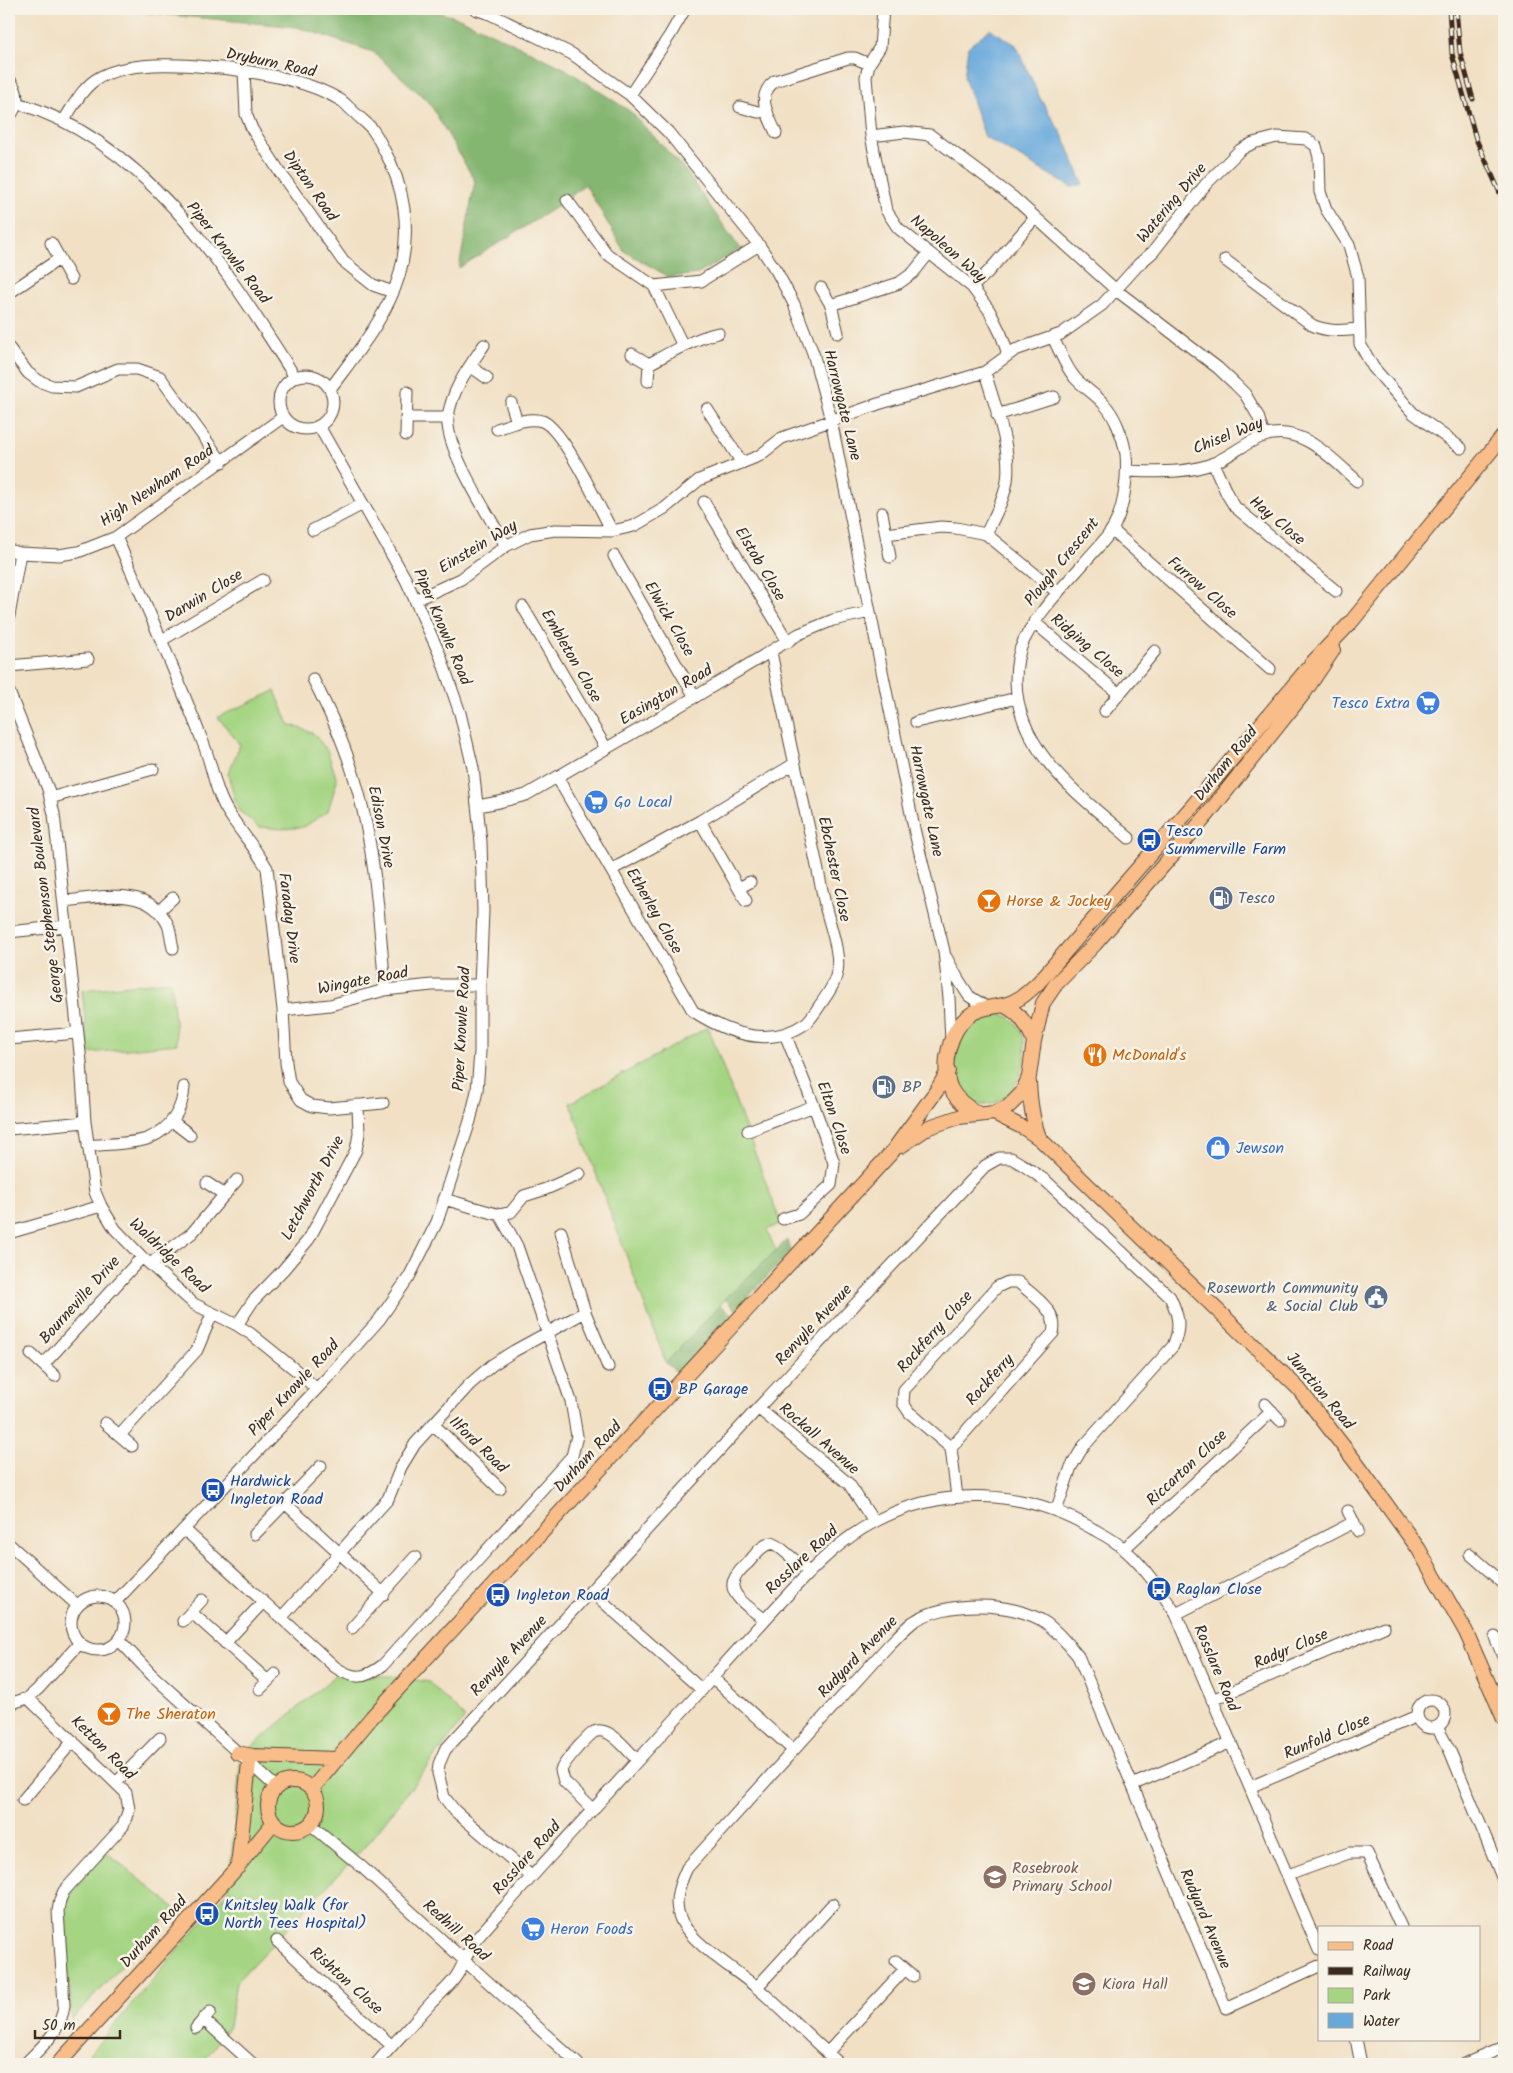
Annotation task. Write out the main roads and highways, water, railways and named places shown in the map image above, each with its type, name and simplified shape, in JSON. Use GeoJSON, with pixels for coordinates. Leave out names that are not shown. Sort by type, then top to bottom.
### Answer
{"type":"FeatureCollection","features":[{"type":"Feature","properties":{"kind":"main road","name":"Durham Road"},"geometry":{"type":"LineString","coordinates":[[979,1114],[964,1106],[951,1088],[948,1071],[951,1043],[958,1026],[971,1013],[986,1007],[1003,1005],[1020,999],[1038,983],[1195,803],[1314,661],[1352,621],[1504,434]]}},
{"type":"Feature","properties":{"kind":"main road","name":"Durham Road"},"geometry":{"type":"LineString","coordinates":[[892,1152],[929,1127],[959,1117],[994,1113],[1008,1108],[1022,1093],[1029,1077],[1034,1040],[1043,1004],[1056,984],[1095,944],[1208,814],[1304,694],[1352,621]]}},
{"type":"Feature","properties":{"kind":"main road"},"geometry":{"type":"LineString","coordinates":[[1003,1005],[1015,1011],[1027,1024],[1034,1040]]}},
{"type":"Feature","properties":{"kind":"main road","name":"Durham Road"},"geometry":{"type":"LineString","coordinates":[[312,1788],[372,1717],[892,1152],[937,1090],[948,1071]]}},
{"type":"Feature","properties":{"kind":"main road"},"geometry":{"type":"LineString","coordinates":[[1029,1077],[1030,1099],[1040,1139]]}},
{"type":"Feature","properties":{"kind":"main road","name":"Junction Road"},"geometry":{"type":"LineString","coordinates":[[994,1113],[1024,1128],[1040,1139],[1298,1388],[1354,1460],[1418,1548],[1466,1632],[1504,1720]]}},
{"type":"Feature","properties":{"kind":"main road"},"geometry":{"type":"LineString","coordinates":[[237,1753],[253,1756],[336,1759]]}},
{"type":"Feature","properties":{"kind":"main road"},"geometry":{"type":"LineString","coordinates":[[238,1866],[249,1763]]}},
{"type":"Feature","properties":{"kind":"main road"},"geometry":{"type":"LineString","coordinates":[[290,1781],[299,1781],[312,1788],[318,1804],[317,1814],[310,1824],[304,1828],[289,1830],[282,1828],[274,1822],[268,1809],[269,1801],[276,1787],[290,1781]]}},
{"type":"Feature","properties":{"kind":"main road","name":"Durham Road"},"geometry":{"type":"LineString","coordinates":[[58,2064],[238,1866],[274,1822]]}},
{"type":"Feature","properties":{"kind":"water"},"geometry":{"type":"Polygon","coordinates":[[[990,29],[1016,45],[1040,98],[1064,138],[1083,184],[1071,187],[985,137],[964,77],[968,47],[990,29]]]}},
{"type":"Feature","properties":{"kind":"railway"},"geometry":{"type":"LineString","coordinates":[[1449,9],[1452,54],[1476,139],[1504,202]]}},
{"type":"Feature","properties":{"kind":"railway"},"geometry":{"type":"LineString","coordinates":[[1456,9],[1460,52],[1473,99]]}},
{"type":"Feature","properties":{"kind":"place","name":"Tesco Extra"},"geometry":{"type":"Point","coordinates":[1428,703]}},
{"type":"Feature","properties":{"kind":"place","name":"Go Local"},"geometry":{"type":"Point","coordinates":[596,802]}},
{"type":"Feature","properties":{"kind":"place","name":"Tesco Summerville Farm"},"geometry":{"type":"Point","coordinates":[1149,840]}},
{"type":"Feature","properties":{"kind":"place","name":"Tesco"},"geometry":{"type":"Point","coordinates":[1221,898]}},
{"type":"Feature","properties":{"kind":"place","name":"Horse & Jockey"},"geometry":{"type":"Point","coordinates":[989,901]}},
{"type":"Feature","properties":{"kind":"place","name":"McDonald's"},"geometry":{"type":"Point","coordinates":[1095,1055]}},
{"type":"Feature","properties":{"kind":"place","name":"BP"},"geometry":{"type":"Point","coordinates":[884,1087]}},
{"type":"Feature","properties":{"kind":"place","name":"Jewson"},"geometry":{"type":"Point","coordinates":[1218,1148]}},
{"type":"Feature","properties":{"kind":"place","name":"Roseworth Community & Social Club"},"geometry":{"type":"Point","coordinates":[1376,1297]}},
{"type":"Feature","properties":{"kind":"place","name":"BP Garage"},"geometry":{"type":"Point","coordinates":[660,1389]}},
{"type":"Feature","properties":{"kind":"place","name":"Hardwick Ingleton Road"},"geometry":{"type":"Point","coordinates":[213,1490]}},
{"type":"Feature","properties":{"kind":"place","name":"Raglan Close"},"geometry":{"type":"Point","coordinates":[1159,1589]}},
{"type":"Feature","properties":{"kind":"place","name":"Ingleton Road"},"geometry":{"type":"Point","coordinates":[498,1595]}},
{"type":"Feature","properties":{"kind":"place","name":"The Sheraton"},"geometry":{"type":"Point","coordinates":[109,1714]}},
{"type":"Feature","properties":{"kind":"place","name":"Rosebrook Primary School"},"geometry":{"type":"Point","coordinates":[995,1877]}},
{"type":"Feature","properties":{"kind":"place","name":"Knitsley Walk (for North Tees Hospital)"},"geometry":{"type":"Point","coordinates":[207,1914]}},
{"type":"Feature","properties":{"kind":"place","name":"Heron Foods"},"geometry":{"type":"Point","coordinates":[533,1929]}},
{"type":"Feature","properties":{"kind":"place","name":"Kiora Hall"},"geometry":{"type":"Point","coordinates":[1084,1984]}}]}
